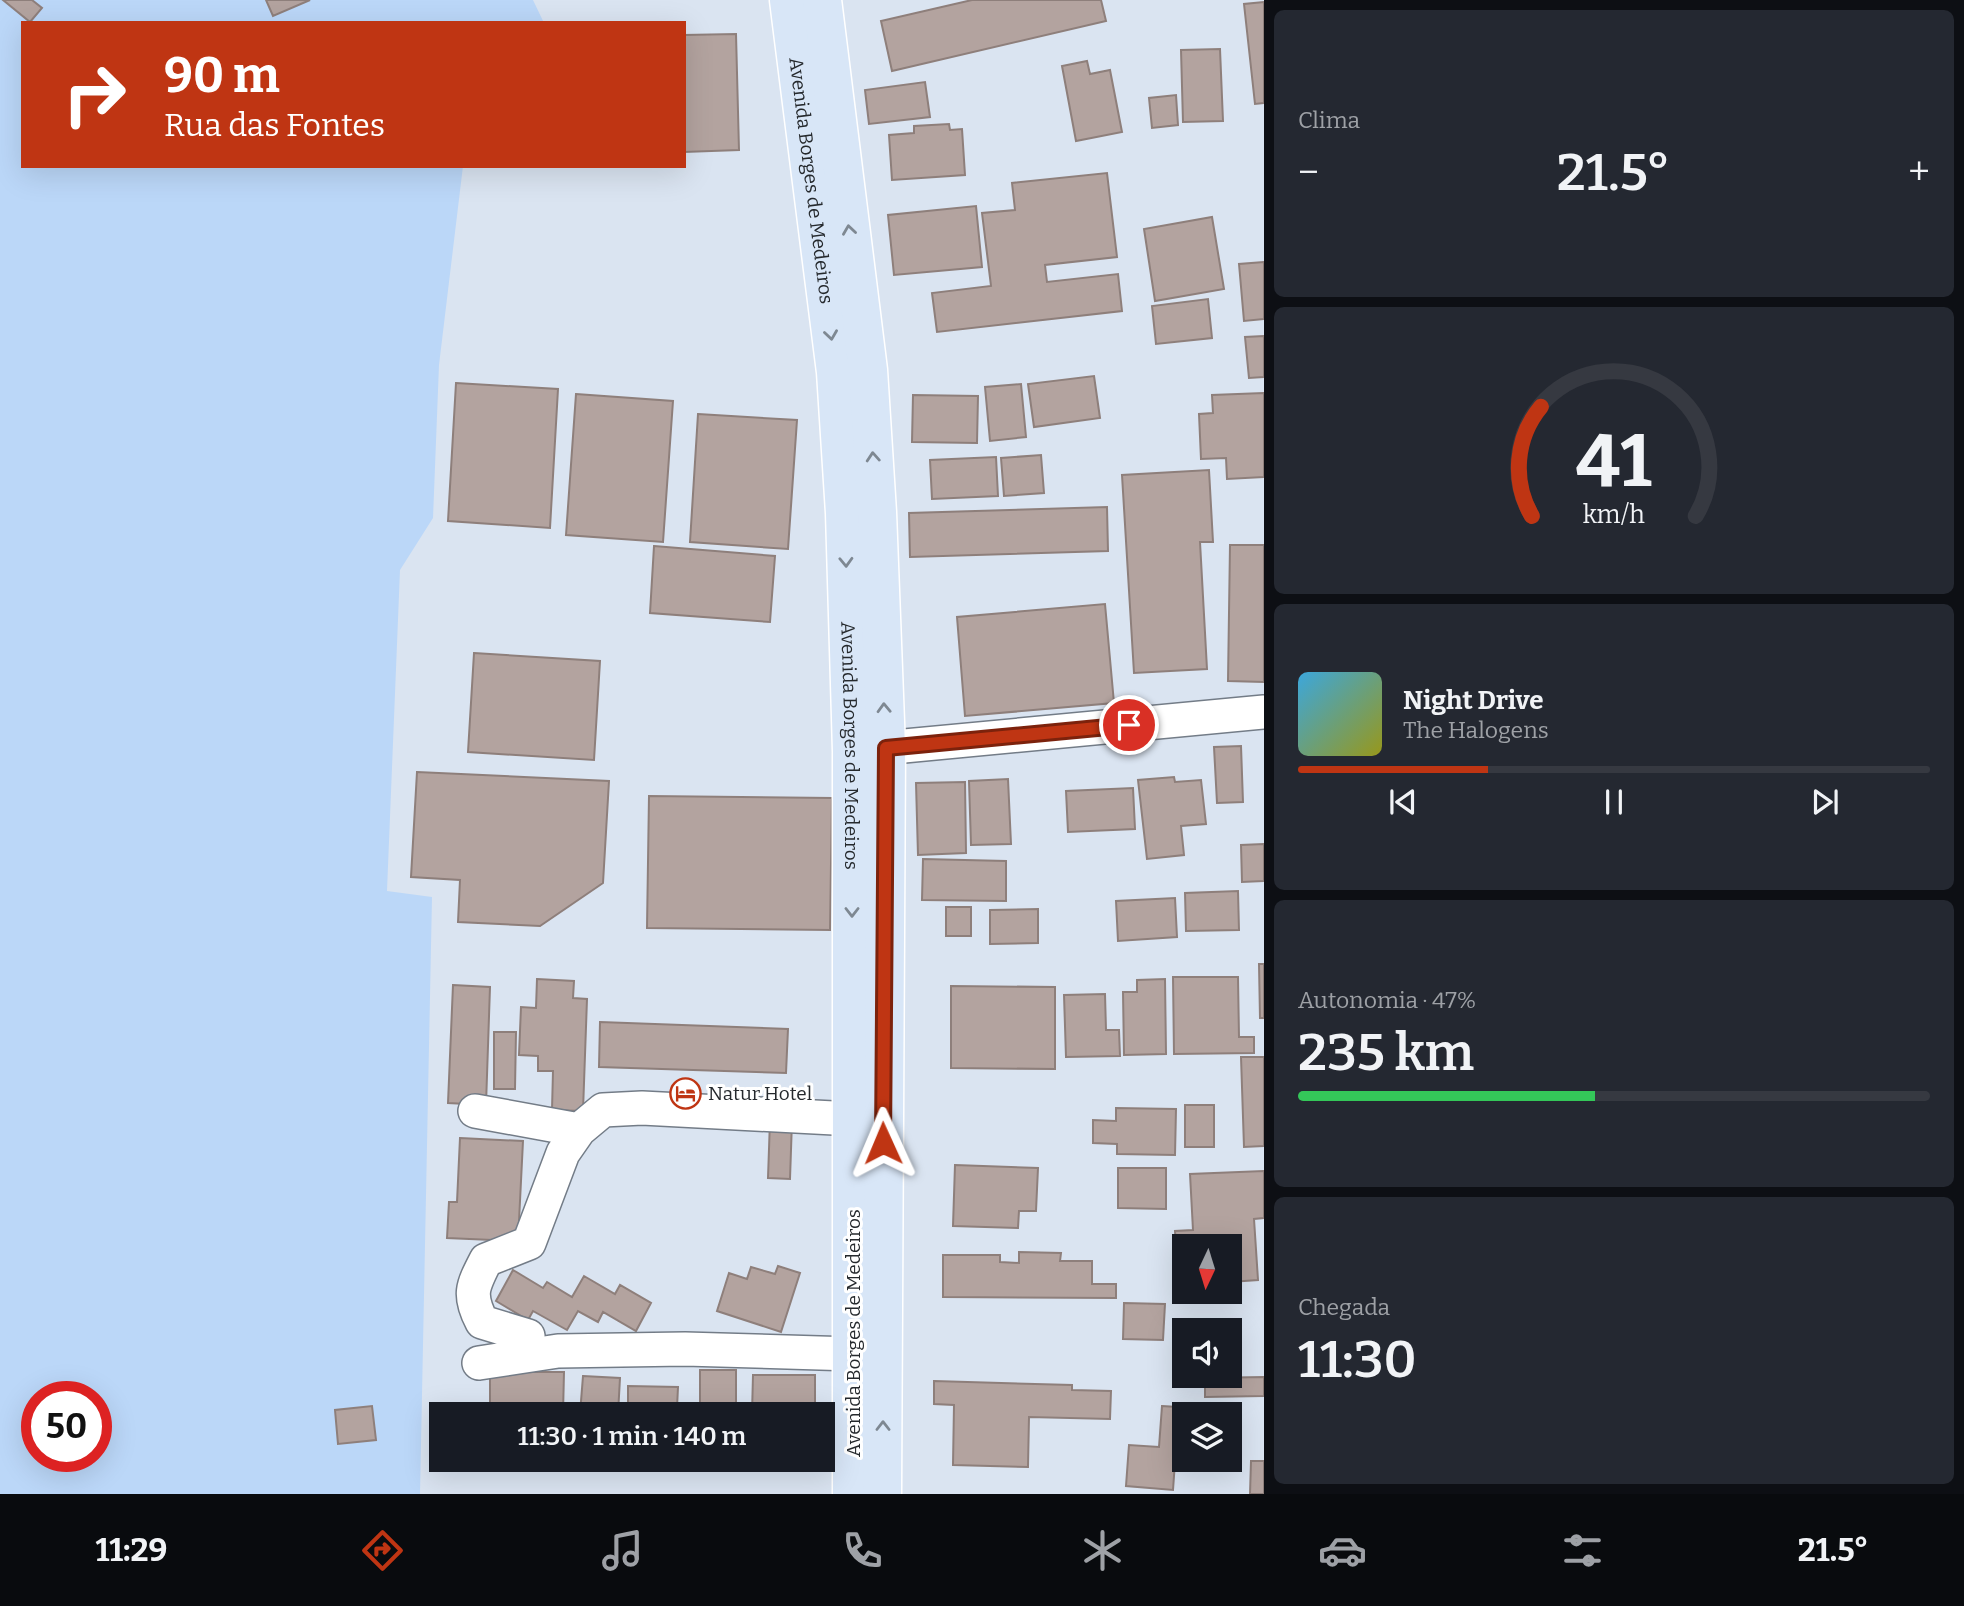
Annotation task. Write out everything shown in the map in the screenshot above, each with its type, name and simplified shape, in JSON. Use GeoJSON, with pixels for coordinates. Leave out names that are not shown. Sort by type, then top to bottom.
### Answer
{"type":"FeatureCollection","features":[{"type":"Feature","properties":{"kind":"main road","name":"Avenida Borges de Medeiros"},"geometry":{"type":"LineString","coordinates":[[789,0],[852,371]]}},
{"type":"Feature","properties":{"kind":"main road","name":"Avenida Borges de Medeiros"},"geometry":{"type":"LineString","coordinates":[[822,0],[861,512],[869,750],[868,966],[863,1103],[883,1494]]}},
{"type":"Feature","properties":{"kind":"main road","name":"Avenida Borges de Medeiros"},"geometry":{"type":"LineString","coordinates":[[852,1494],[853,1354],[869,1213]]}},
{"type":"Feature","properties":{"kind":"street"},"geometry":{"type":"LineString","coordinates":[[869,750],[1264,712]]}},
{"type":"Feature","properties":{"kind":"street"},"geometry":{"type":"LineString","coordinates":[[528,1336],[482,1322],[472,1302],[474,1283],[486,1260],[529,1243],[564,1153],[579,1130],[603,1110],[863,1103]]}},
{"type":"Feature","properties":{"kind":"street"},"geometry":{"type":"LineString","coordinates":[[475,1111],[518,1116],[547,1126],[579,1130]]}},
{"type":"Feature","properties":{"kind":"street"},"geometry":{"type":"LineString","coordinates":[[479,1363],[558,1351],[685,1349],[853,1354]]}},
{"type":"Feature","properties":{"kind":"shaded area"},"geometry":{"type":"Polygon","coordinates":[[[0,0],[533,0],[543,21],[21,21],[21,168],[463,168],[439,365],[433,518],[400,570],[387,891],[432,897],[420,1494],[0,1494],[0,0]]]}},
{"type":"Feature","properties":{"kind":"building"},"geometry":{"type":"Polygon","coordinates":[[[3,0],[32,0],[42,8],[29,21],[3,0]]]}},
{"type":"Feature","properties":{"kind":"building"},"geometry":{"type":"Polygon","coordinates":[[[266,0],[310,0],[273,16],[266,0]]]}},
{"type":"Feature","properties":{"kind":"building"},"geometry":{"type":"Polygon","coordinates":[[[972,0],[1101,0],[1106,21],[892,71],[881,21],[972,0]]]}},
{"type":"Feature","properties":{"kind":"building"},"geometry":{"type":"Polygon","coordinates":[[[1264,2],[1264,103],[1255,104],[1244,4],[1264,2]]]}},
{"type":"Feature","properties":{"kind":"building"},"geometry":{"type":"Polygon","coordinates":[[[736,34],[739,150],[686,152],[686,35],[736,34]]]}},
{"type":"Feature","properties":{"kind":"building"},"geometry":{"type":"Polygon","coordinates":[[[1220,49],[1223,121],[1183,122],[1181,50],[1220,49]]]}},
{"type":"Feature","properties":{"kind":"building"},"geometry":{"type":"Polygon","coordinates":[[[1087,61],[1090,74],[1110,70],[1122,132],[1076,141],[1062,66],[1087,61]]]}},
{"type":"Feature","properties":{"kind":"building"},"geometry":{"type":"Polygon","coordinates":[[[925,82],[930,117],[869,124],[865,90],[925,82]]]}},
{"type":"Feature","properties":{"kind":"building"},"geometry":{"type":"Polygon","coordinates":[[[1176,95],[1178,125],[1152,128],[1149,98],[1176,95]]]}},
{"type":"Feature","properties":{"kind":"building"},"geometry":{"type":"Polygon","coordinates":[[[949,124],[950,130],[962,129],[965,175],[892,180],[889,135],[914,133],[914,126],[949,124]]]}},
{"type":"Feature","properties":{"kind":"building"},"geometry":{"type":"Polygon","coordinates":[[[1107,173],[1117,257],[1045,265],[1047,282],[1118,274],[1122,311],[937,332],[932,293],[991,286],[982,213],[1015,210],[1012,183],[1107,173]]]}},
{"type":"Feature","properties":{"kind":"building"},"geometry":{"type":"Polygon","coordinates":[[[976,206],[982,267],[894,275],[888,215],[976,206]]]}},
{"type":"Feature","properties":{"kind":"building"},"geometry":{"type":"Polygon","coordinates":[[[1212,217],[1224,289],[1155,301],[1144,229],[1212,217]]]}},
{"type":"Feature","properties":{"kind":"building"},"geometry":{"type":"Polygon","coordinates":[[[1264,262],[1264,319],[1244,321],[1239,264],[1264,262]]]}},
{"type":"Feature","properties":{"kind":"building"},"geometry":{"type":"Polygon","coordinates":[[[1208,299],[1212,338],[1156,344],[1152,306],[1208,299]]]}},
{"type":"Feature","properties":{"kind":"building"},"geometry":{"type":"Polygon","coordinates":[[[1264,336],[1264,377],[1249,378],[1245,337],[1264,336]]]}},
{"type":"Feature","properties":{"kind":"building"},"geometry":{"type":"Polygon","coordinates":[[[1094,376],[1100,418],[1034,427],[1028,384],[1094,376]]]}},
{"type":"Feature","properties":{"kind":"building"},"geometry":{"type":"Polygon","coordinates":[[[456,383],[558,389],[550,528],[448,521],[456,383]]]}},
{"type":"Feature","properties":{"kind":"building"},"geometry":{"type":"Polygon","coordinates":[[[1021,384],[1026,437],[990,441],[985,387],[1021,384]]]}},
{"type":"Feature","properties":{"kind":"building"},"geometry":{"type":"Polygon","coordinates":[[[1264,393],[1264,477],[1227,479],[1226,458],[1201,459],[1199,414],[1213,413],[1212,395],[1264,393]]]}},
{"type":"Feature","properties":{"kind":"building"},"geometry":{"type":"Polygon","coordinates":[[[576,394],[673,401],[663,542],[566,535],[576,394]]]}},
{"type":"Feature","properties":{"kind":"building"},"geometry":{"type":"Polygon","coordinates":[[[913,395],[978,396],[977,443],[912,442],[913,395]]]}},
{"type":"Feature","properties":{"kind":"building"},"geometry":{"type":"Polygon","coordinates":[[[698,414],[797,420],[788,549],[690,542],[698,414]]]}},
{"type":"Feature","properties":{"kind":"building"},"geometry":{"type":"Polygon","coordinates":[[[1041,455],[1044,493],[1004,496],[1001,458],[1041,455]]]}},
{"type":"Feature","properties":{"kind":"building"},"geometry":{"type":"Polygon","coordinates":[[[996,457],[998,496],[932,499],[930,460],[996,457]]]}},
{"type":"Feature","properties":{"kind":"building"},"geometry":{"type":"Polygon","coordinates":[[[1209,470],[1213,542],[1200,542],[1207,669],[1134,673],[1122,475],[1209,470]]]}},
{"type":"Feature","properties":{"kind":"building"},"geometry":{"type":"Polygon","coordinates":[[[1107,507],[1108,551],[910,557],[909,513],[1107,507]]]}},
{"type":"Feature","properties":{"kind":"building"},"geometry":{"type":"Polygon","coordinates":[[[1230,545],[1264,545],[1264,682],[1228,681],[1230,545]]]}},
{"type":"Feature","properties":{"kind":"building"},"geometry":{"type":"Polygon","coordinates":[[[654,546],[775,556],[770,622],[650,613],[654,546]]]}},
{"type":"Feature","properties":{"kind":"building"},"geometry":{"type":"Polygon","coordinates":[[[1105,604],[1114,703],[965,716],[957,617],[1105,604]]]}},
{"type":"Feature","properties":{"kind":"building"},"geometry":{"type":"Polygon","coordinates":[[[474,653],[600,661],[594,760],[468,752],[474,653]]]}},
{"type":"Feature","properties":{"kind":"building"},"geometry":{"type":"Polygon","coordinates":[[[1241,746],[1243,802],[1217,803],[1214,747],[1241,746]]]}},
{"type":"Feature","properties":{"kind":"building"},"geometry":{"type":"Polygon","coordinates":[[[417,772],[609,781],[603,883],[540,926],[458,922],[460,880],[411,877],[417,772]]]}},
{"type":"Feature","properties":{"kind":"building"},"geometry":{"type":"Polygon","coordinates":[[[1174,777],[1175,782],[1201,780],[1206,824],[1181,826],[1184,855],[1147,859],[1138,780],[1174,777]]]}},
{"type":"Feature","properties":{"kind":"building"},"geometry":{"type":"Polygon","coordinates":[[[1008,779],[1011,844],[971,845],[969,781],[1008,779]]]}},
{"type":"Feature","properties":{"kind":"building"},"geometry":{"type":"Polygon","coordinates":[[[965,782],[966,853],[918,855],[916,783],[965,782]]]}},
{"type":"Feature","properties":{"kind":"building"},"geometry":{"type":"Polygon","coordinates":[[[1133,788],[1135,829],[1068,832],[1066,791],[1133,788]]]}},
{"type":"Feature","properties":{"kind":"building"},"geometry":{"type":"Polygon","coordinates":[[[649,796],[832,798],[830,930],[647,928],[649,796]]]}},
{"type":"Feature","properties":{"kind":"building"},"geometry":{"type":"Polygon","coordinates":[[[1264,844],[1264,881],[1242,882],[1241,845],[1264,844]]]}},
{"type":"Feature","properties":{"kind":"building"},"geometry":{"type":"Polygon","coordinates":[[[923,859],[1006,861],[1006,901],[922,900],[923,859]]]}},
{"type":"Feature","properties":{"kind":"building"},"geometry":{"type":"Polygon","coordinates":[[[1238,891],[1239,930],[1186,931],[1185,893],[1238,891]]]}},
{"type":"Feature","properties":{"kind":"building"},"geometry":{"type":"Polygon","coordinates":[[[1175,898],[1177,937],[1118,941],[1116,901],[1175,898]]]}},
{"type":"Feature","properties":{"kind":"building"},"geometry":{"type":"Polygon","coordinates":[[[946,907],[971,907],[971,936],[946,936],[946,907]]]}},
{"type":"Feature","properties":{"kind":"building"},"geometry":{"type":"Polygon","coordinates":[[[1038,909],[1038,943],[990,944],[990,910],[1038,909]]]}},
{"type":"Feature","properties":{"kind":"building"},"geometry":{"type":"Polygon","coordinates":[[[1259,964],[1264,964],[1264,1018],[1260,1018],[1259,964]]]}},
{"type":"Feature","properties":{"kind":"building"},"geometry":{"type":"Polygon","coordinates":[[[1173,977],[1238,977],[1239,1037],[1254,1037],[1254,1053],[1174,1054],[1173,977]]]}},
{"type":"Feature","properties":{"kind":"building"},"geometry":{"type":"Polygon","coordinates":[[[537,979],[574,981],[573,998],[587,999],[583,1111],[552,1110],[553,1071],[538,1071],[538,1056],[519,1055],[521,1007],[536,1008],[537,979]]]}},
{"type":"Feature","properties":{"kind":"building"},"geometry":{"type":"Polygon","coordinates":[[[1165,979],[1166,1054],[1124,1055],[1123,992],[1137,992],[1137,980],[1165,979]]]}},
{"type":"Feature","properties":{"kind":"building"},"geometry":{"type":"Polygon","coordinates":[[[453,985],[490,987],[486,1105],[448,1103],[453,985]]]}},
{"type":"Feature","properties":{"kind":"building"},"geometry":{"type":"Polygon","coordinates":[[[951,986],[1055,987],[1055,1069],[951,1068],[951,986]]]}},
{"type":"Feature","properties":{"kind":"building"},"geometry":{"type":"Polygon","coordinates":[[[1105,994],[1106,1030],[1119,1030],[1120,1056],[1066,1057],[1064,995],[1105,994]]]}},
{"type":"Feature","properties":{"kind":"building"},"geometry":{"type":"Polygon","coordinates":[[[600,1022],[788,1029],[786,1073],[599,1067],[600,1022]]]}},
{"type":"Feature","properties":{"kind":"building"},"geometry":{"type":"Polygon","coordinates":[[[494,1032],[516,1032],[515,1089],[494,1089],[494,1032]]]}},
{"type":"Feature","properties":{"kind":"building"},"geometry":{"type":"Polygon","coordinates":[[[1241,1057],[1264,1057],[1264,1146],[1244,1147],[1241,1057]]]}},
{"type":"Feature","properties":{"kind":"building"},"geometry":{"type":"Polygon","coordinates":[[[1185,1105],[1214,1105],[1214,1147],[1185,1147],[1185,1105]]]}},
{"type":"Feature","properties":{"kind":"building"},"geometry":{"type":"Polygon","coordinates":[[[1116,1108],[1176,1109],[1175,1155],[1117,1154],[1117,1144],[1093,1143],[1093,1120],[1116,1121],[1116,1108]]]}},
{"type":"Feature","properties":{"kind":"building"},"geometry":{"type":"Polygon","coordinates":[[[770,1120],[792,1121],[790,1179],[768,1178],[770,1120]]]}},
{"type":"Feature","properties":{"kind":"building"},"geometry":{"type":"Polygon","coordinates":[[[460,1138],[523,1141],[518,1241],[447,1238],[449,1202],[457,1202],[460,1138]]]}},
{"type":"Feature","properties":{"kind":"building"},"geometry":{"type":"Polygon","coordinates":[[[955,1165],[1038,1168],[1036,1211],[1019,1211],[1018,1228],[953,1226],[955,1165]]]}},
{"type":"Feature","properties":{"kind":"building"},"geometry":{"type":"Polygon","coordinates":[[[1118,1168],[1166,1168],[1166,1209],[1118,1208],[1118,1168]]]}},
{"type":"Feature","properties":{"kind":"building"},"geometry":{"type":"Polygon","coordinates":[[[1264,1171],[1264,1218],[1254,1219],[1258,1280],[1242,1281],[1242,1234],[1175,1234],[1175,1231],[1193,1230],[1190,1174],[1264,1171]]]}},
{"type":"Feature","properties":{"kind":"building"},"geometry":{"type":"Polygon","coordinates":[[[1019,1252],[1061,1253],[1060,1261],[1092,1261],[1092,1284],[1116,1284],[1116,1298],[943,1297],[943,1255],[1000,1255],[1000,1262],[1019,1263],[1019,1252]]]}},
{"type":"Feature","properties":{"kind":"building"},"geometry":{"type":"Polygon","coordinates":[[[778,1266],[800,1273],[781,1332],[717,1311],[729,1273],[747,1279],[751,1267],[775,1274],[778,1266]]]}},
{"type":"Feature","properties":{"kind":"building"},"geometry":{"type":"Polygon","coordinates":[[[513,1270],[543,1288],[547,1282],[572,1297],[584,1276],[615,1294],[620,1285],[651,1303],[636,1331],[603,1312],[598,1322],[578,1311],[567,1330],[533,1311],[528,1320],[496,1301],[513,1270]]]}},
{"type":"Feature","properties":{"kind":"building"},"geometry":{"type":"Polygon","coordinates":[[[1124,1303],[1165,1304],[1163,1340],[1123,1339],[1124,1303]]]}},
{"type":"Feature","properties":{"kind":"building"},"geometry":{"type":"Polygon","coordinates":[[[700,1370],[736,1370],[736,1402],[700,1402],[700,1370]]]}},
{"type":"Feature","properties":{"kind":"building"},"geometry":{"type":"Polygon","coordinates":[[[490,1372],[564,1372],[563,1402],[490,1402],[490,1372]]]}},
{"type":"Feature","properties":{"kind":"building"},"geometry":{"type":"Polygon","coordinates":[[[753,1375],[815,1375],[815,1402],[752,1402],[753,1375]]]}},
{"type":"Feature","properties":{"kind":"building"},"geometry":{"type":"Polygon","coordinates":[[[583,1376],[620,1378],[619,1402],[581,1402],[583,1376]]]}},
{"type":"Feature","properties":{"kind":"building"},"geometry":{"type":"Polygon","coordinates":[[[1242,1377],[1264,1377],[1264,1396],[1205,1397],[1205,1388],[1242,1388],[1242,1377]]]}},
{"type":"Feature","properties":{"kind":"building"},"geometry":{"type":"Polygon","coordinates":[[[934,1381],[1072,1385],[1072,1390],[1111,1391],[1110,1419],[1029,1417],[1028,1467],[953,1465],[954,1405],[934,1404],[934,1381]]]}},
{"type":"Feature","properties":{"kind":"building"},"geometry":{"type":"Polygon","coordinates":[[[628,1386],[678,1387],[677,1402],[628,1402],[628,1386]]]}},
{"type":"Feature","properties":{"kind":"building"},"geometry":{"type":"Polygon","coordinates":[[[372,1406],[376,1440],[338,1444],[335,1410],[372,1406]]]}},
{"type":"Feature","properties":{"kind":"building"},"geometry":{"type":"Polygon","coordinates":[[[1162,1406],[1172,1407],[1173,1490],[1126,1486],[1129,1445],[1159,1447],[1162,1406]]]}},
{"type":"Feature","properties":{"kind":"building"},"geometry":{"type":"Polygon","coordinates":[[[1251,1461],[1264,1461],[1264,1494],[1250,1494],[1251,1461]]]}},
{"type":"Feature","properties":{"kind":"place","name":"Natur Hotel"},"geometry":{"type":"Point","coordinates":[685,1093]}},
{"type":"Feature","properties":{"kind":"route"},"geometry":{"type":"LineString","coordinates":[[883,1143],[886,748],[1129,725]]}}]}
